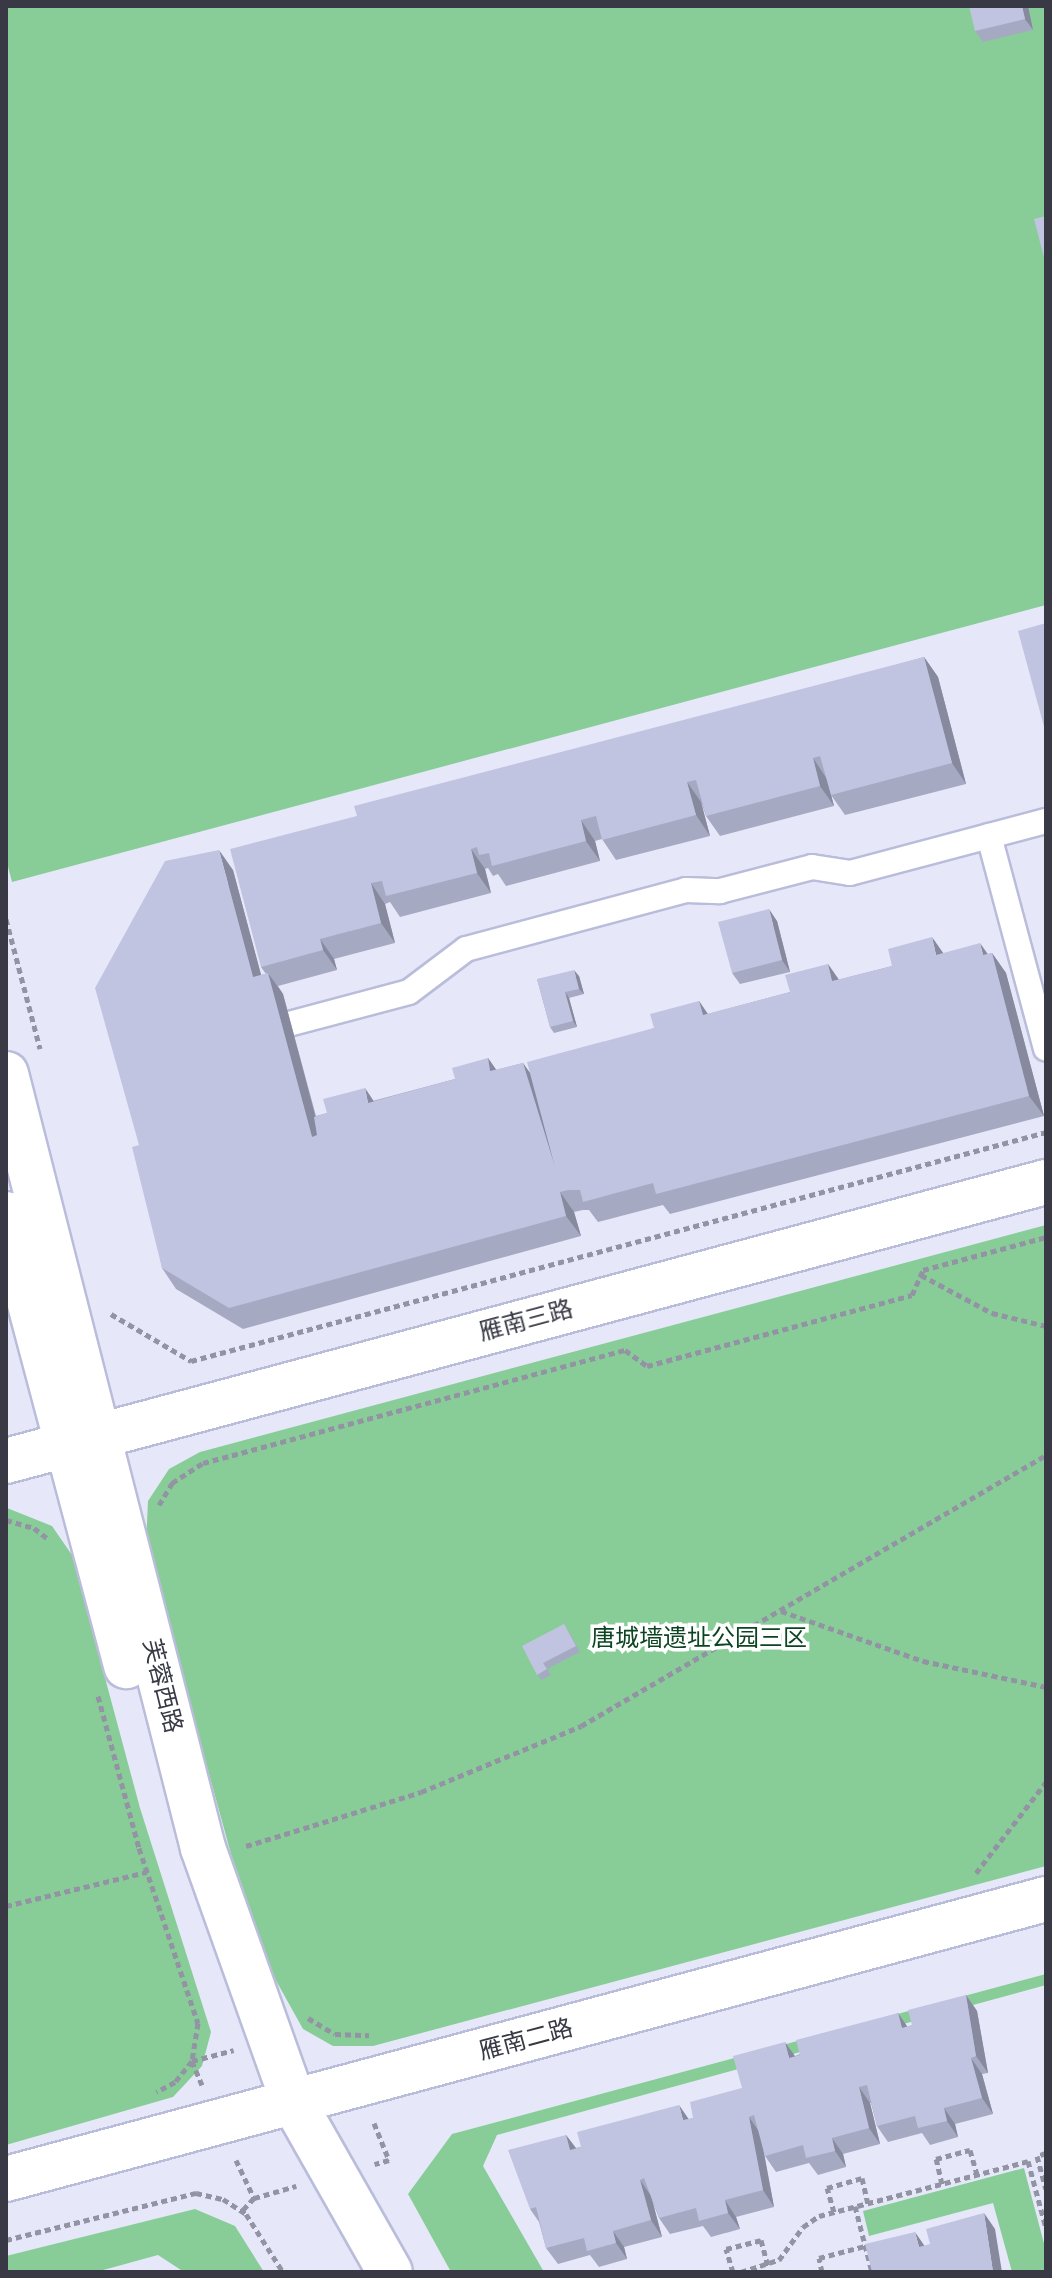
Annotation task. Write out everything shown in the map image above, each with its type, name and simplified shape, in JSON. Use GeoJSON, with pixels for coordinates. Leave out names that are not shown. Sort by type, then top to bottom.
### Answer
{"type":"FeatureCollection","features":[{"type":"Feature","properties":{"kind":"main road","name":"芙蓉西路"},"geometry":{"type":"LineString","coordinates":[[24,1064],[84,1440]]}},
{"type":"Feature","properties":{"kind":"main road","name":"雁南三路"},"geometry":{"type":"LineString","coordinates":[[6,1461],[1046,1182]]}},
{"type":"Feature","properties":{"kind":"main road","name":"芙蓉西路"},"geometry":{"type":"LineString","coordinates":[[6,1214],[84,1440],[279,2107],[361,2272]]}},
{"type":"Feature","properties":{"kind":"main road","name":"雁南二路"},"geometry":{"type":"LineString","coordinates":[[6,2179],[1046,1899]]}},
{"type":"Feature","properties":{"kind":"main road","name":"芙蓉西路"},"geometry":{"type":"LineString","coordinates":[[279,2107],[390,2272]]}},
{"type":"Feature","properties":{"kind":"lane"},"geometry":{"type":"LineString","coordinates":[[285,1025],[409,992],[466,949],[613,909],[686,890],[720,891],[812,867],[850,873],[1046,821]]}},
{"type":"Feature","properties":{"kind":"lane"},"geometry":{"type":"LineString","coordinates":[[989,836],[1046,1048]]}},
{"type":"Feature","properties":{"kind":"path"},"geometry":{"type":"LineString","coordinates":[[6,919],[24,1064]]}},
{"type":"Feature","properties":{"kind":"path"},"geometry":{"type":"LineString","coordinates":[[106,1298],[110,1313],[191,1361],[1046,1132]]}},
{"type":"Feature","properties":{"kind":"path"},"geometry":{"type":"LineString","coordinates":[[156,1516],[172,1483],[203,1463],[625,1350],[647,1366],[912,1295],[923,1270],[1046,1237]]}},
{"type":"Feature","properties":{"kind":"path"},"geometry":{"type":"LineString","coordinates":[[921,1275],[992,1313],[1046,1326]]}},
{"type":"Feature","properties":{"kind":"path"},"geometry":{"type":"LineString","coordinates":[[242,1847],[421,1792],[532,1748],[648,1690],[1046,1455]]}},
{"type":"Feature","properties":{"kind":"path"},"geometry":{"type":"LineString","coordinates":[[6,1520],[34,1528],[52,1544]]}},
{"type":"Feature","properties":{"kind":"path"},"geometry":{"type":"LineString","coordinates":[[781,1611],[904,1656],[1046,1687]]}},
{"type":"Feature","properties":{"kind":"path"},"geometry":{"type":"LineString","coordinates":[[95,1687],[147,1872],[199,2035],[184,2072],[152,2094]]}},
{"type":"Feature","properties":{"kind":"path"},"geometry":{"type":"LineString","coordinates":[[976,1873],[1046,1782]]}},
{"type":"Feature","properties":{"kind":"path"},"geometry":{"type":"LineString","coordinates":[[238,1837],[245,1860]]}},
{"type":"Feature","properties":{"kind":"path"},"geometry":{"type":"LineString","coordinates":[[961,1877],[990,1869]]}},
{"type":"Feature","properties":{"kind":"path"},"geometry":{"type":"LineString","coordinates":[[6,1906],[147,1872]]}},
{"type":"Feature","properties":{"kind":"path"},"geometry":{"type":"LineString","coordinates":[[302,2008],[319,2027],[335,2034],[385,2031]]}},
{"type":"Feature","properties":{"kind":"path"},"geometry":{"type":"LineString","coordinates":[[942,2184],[936,2159],[970,2150],[977,2174]]}},
{"type":"Feature","properties":{"kind":"path"},"geometry":{"type":"LineString","coordinates":[[1046,2153],[1037,2156],[1046,2189]]}},
{"type":"Feature","properties":{"kind":"path"},"geometry":{"type":"LineString","coordinates":[[741,2272],[768,2266],[784,2256],[806,2224],[834,2212],[1028,2161],[1046,2228]]}},
{"type":"Feature","properties":{"kind":"path"},"geometry":{"type":"LineString","coordinates":[[834,2212],[827,2188],[839,2184],[862,2178],[868,2203]]}},
{"type":"Feature","properties":{"kind":"path"},"geometry":{"type":"LineString","coordinates":[[6,2240],[196,2193],[223,2199],[246,2214],[283,2272]]}},
{"type":"Feature","properties":{"kind":"path"},"geometry":{"type":"LineString","coordinates":[[855,2206],[872,2272]]}},
{"type":"Feature","properties":{"kind":"path"},"geometry":{"type":"LineString","coordinates":[[733,2272],[726,2249],[761,2240],[768,2266]]}},
{"type":"Feature","properties":{"kind":"path"},"geometry":{"type":"LineString","coordinates":[[822,2272],[819,2258],[865,2246]]}},
{"type":"Feature","properties":{"kind":"path"},"geometry":{"type":"LineString","coordinates":[[640,2272],[654,2272]]}},
{"type":"Feature","properties":{"kind":"green space"},"geometry":{"type":"Polygon","coordinates":[[[6,6],[1046,6],[1046,605],[12,882],[6,859],[6,6]]]}},
{"type":"Feature","properties":{"kind":"green space","name":"唐城墙遗址公园三区"},"geometry":{"type":"Polygon","coordinates":[[[1046,1225],[1046,1866],[373,2046],[333,2046],[303,2029],[274,1977],[231,1854],[146,1544],[148,1501],[169,1469],[200,1452],[1046,1225]]]}},
{"type":"Feature","properties":{"kind":"green space"},"geometry":{"type":"Polygon","coordinates":[[[7,1508],[52,1526],[72,1555],[140,1808],[211,2032],[202,2066],[173,2097],[6,2145],[7,1508]]]}},
{"type":"Feature","properties":{"kind":"green space"},"geometry":{"type":"Polygon","coordinates":[[[1046,1974],[1046,1985],[497,2135],[483,2166],[544,2272],[451,2272],[408,2194],[452,2134],[1046,1974]]]}},
{"type":"Feature","properties":{"kind":"green space"},"geometry":{"type":"Polygon","coordinates":[[[1024,2168],[1046,2251],[1046,2272],[1012,2272],[993,2203],[869,2236],[863,2211],[1024,2168]]]}},
{"type":"Feature","properties":{"kind":"green space"},"geometry":{"type":"Polygon","coordinates":[[[195,2209],[235,2226],[264,2272],[184,2272],[158,2255],[96,2272],[6,2272],[6,2256],[195,2209]]]}},
{"type":"Feature","properties":{"kind":"building"},"geometry":{"type":"Polygon","coordinates":[[[969,6],[1022,6],[1025,19],[975,31],[969,6]]]}},
{"type":"Feature","properties":{"kind":"building"},"geometry":{"type":"Polygon","coordinates":[[[1046,216],[1046,265],[1034,219],[1046,216]]]}},
{"type":"Feature","properties":{"kind":"building"},"geometry":{"type":"Polygon","coordinates":[[[1046,623],[1046,734],[1018,631],[1046,623]]]}},
{"type":"Feature","properties":{"kind":"building"},"geometry":{"type":"Polygon","coordinates":[[[924,657],[952,763],[831,795],[820,756],[813,758],[820,786],[706,816],[696,780],[687,782],[696,815],[602,840],[596,816],[581,820],[586,841],[492,866],[489,853],[479,855],[477,847],[471,849],[477,873],[386,896],[382,881],[371,883],[381,923],[320,939],[323,950],[261,967],[230,849],[357,816],[354,806],[924,657]]]}},
{"type":"Feature","properties":{"kind":"building"},"geometry":{"type":"Polygon","coordinates":[[[219,850],[253,977],[268,973],[312,1137],[317,1135],[314,1117],[327,1113],[323,1099],[365,1088],[368,1103],[455,1079],[452,1068],[488,1058],[490,1071],[523,1063],[555,1167],[527,1062],[654,1028],[650,1014],[699,1001],[703,1015],[790,992],[785,975],[828,964],[832,981],[892,966],[888,949],[932,937],[936,955],[980,943],[983,955],[992,953],[1029,1096],[656,1194],[653,1183],[583,1202],[580,1190],[560,1192],[566,1216],[229,1308],[162,1268],[132,1147],[139,1145],[95,988],[165,861],[219,850]]]}},
{"type":"Feature","properties":{"kind":"building"},"geometry":{"type":"Polygon","coordinates":[[[769,909],[782,960],[732,973],[718,922],[769,909]]]}},
{"type":"Feature","properties":{"kind":"building"},"geometry":{"type":"Polygon","coordinates":[[[574,970],[579,989],[565,992],[573,1021],[550,1027],[537,979],[574,970]]]}},
{"type":"Feature","properties":{"kind":"building"},"geometry":{"type":"Polygon","coordinates":[[[564,1624],[576,1646],[543,1663],[547,1669],[537,1675],[522,1646],[564,1624]]]}},
{"type":"Feature","properties":{"kind":"building"},"geometry":{"type":"Polygon","coordinates":[[[966,1995],[976,2056],[971,2058],[982,2098],[944,2108],[947,2121],[918,2128],[915,2116],[877,2126],[867,2085],[859,2087],[869,2128],[832,2138],[835,2151],[806,2158],[803,2145],[765,2156],[754,2115],[749,2117],[763,2190],[725,2200],[728,2213],[699,2221],[696,2208],[659,2218],[644,2178],[640,2180],[651,2220],[613,2231],[616,2243],[587,2251],[584,2238],[546,2248],[536,2207],[530,2209],[508,2150],[566,2135],[570,2150],[581,2147],[577,2132],[679,2105],[683,2120],[693,2118],[690,2102],[742,2088],[733,2056],[785,2042],[789,2058],[800,2055],[796,2040],[898,2013],[902,2028],[912,2025],[908,2010],[966,1995]]]}},
{"type":"Feature","properties":{"kind":"building"},"geometry":{"type":"Polygon","coordinates":[[[984,2213],[993,2272],[872,2272],[865,2244],[915,2232],[919,2247],[930,2244],[926,2229],[984,2213]]]}}]}
